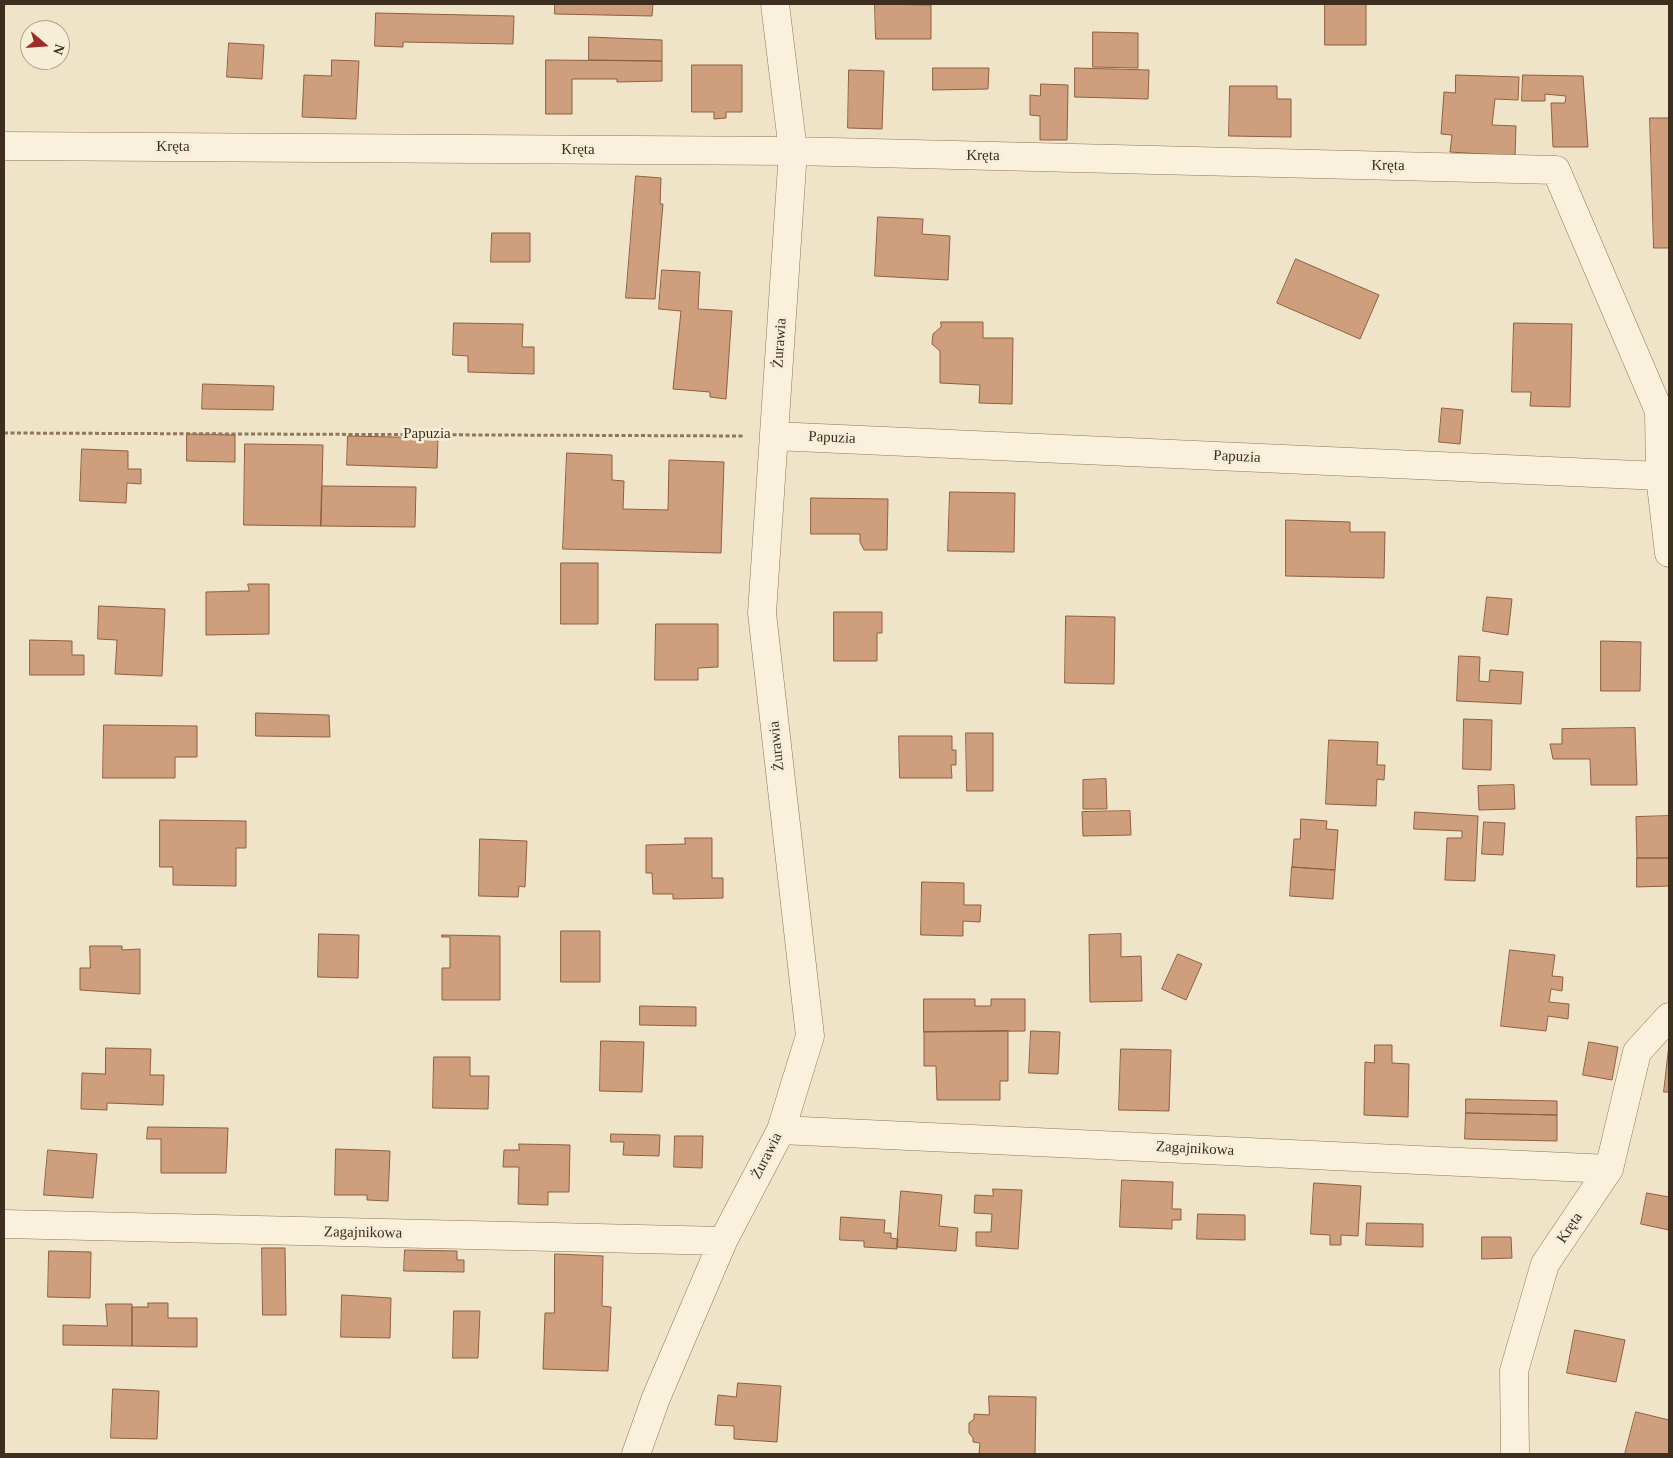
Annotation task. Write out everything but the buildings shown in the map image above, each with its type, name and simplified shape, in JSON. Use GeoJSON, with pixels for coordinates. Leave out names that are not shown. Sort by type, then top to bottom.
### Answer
{"type":"FeatureCollection","features":[{"type":"Feature","properties":{"kind":"street","name":"Żurawia"},"geometry":{"type":"LineString","coordinates":[[636,1454],[656,1398],[723,1241],[781,1130],[810,1036],[762,613],[793,151],[774,4]]}},
{"type":"Feature","properties":{"kind":"street","name":"Kręta"},"geometry":{"type":"LineString","coordinates":[[4,146],[793,151],[1556,170],[1659,411],[1660,476],[1669,553]]}},
{"type":"Feature","properties":{"kind":"street","name":"Papuzia"},"geometry":{"type":"LineString","coordinates":[[774,436],[1660,476]]}},
{"type":"Feature","properties":{"kind":"street","name":"Kręta"},"geometry":{"type":"LineString","coordinates":[[1515,1454],[1514,1371],[1545,1264],[1609,1169],[1637,1052],[1669,1017]]}},
{"type":"Feature","properties":{"kind":"street","name":"Zagajnikowa"},"geometry":{"type":"LineString","coordinates":[[781,1130],[1609,1169]]}},
{"type":"Feature","properties":{"kind":"street","name":"Zagajnikowa"},"geometry":{"type":"LineString","coordinates":[[4,1224],[723,1241]]}},
{"type":"Feature","properties":{"kind":"path","name":"Papuzia"},"geometry":{"type":"LineString","coordinates":[[4,433],[774,436]]}}]}
